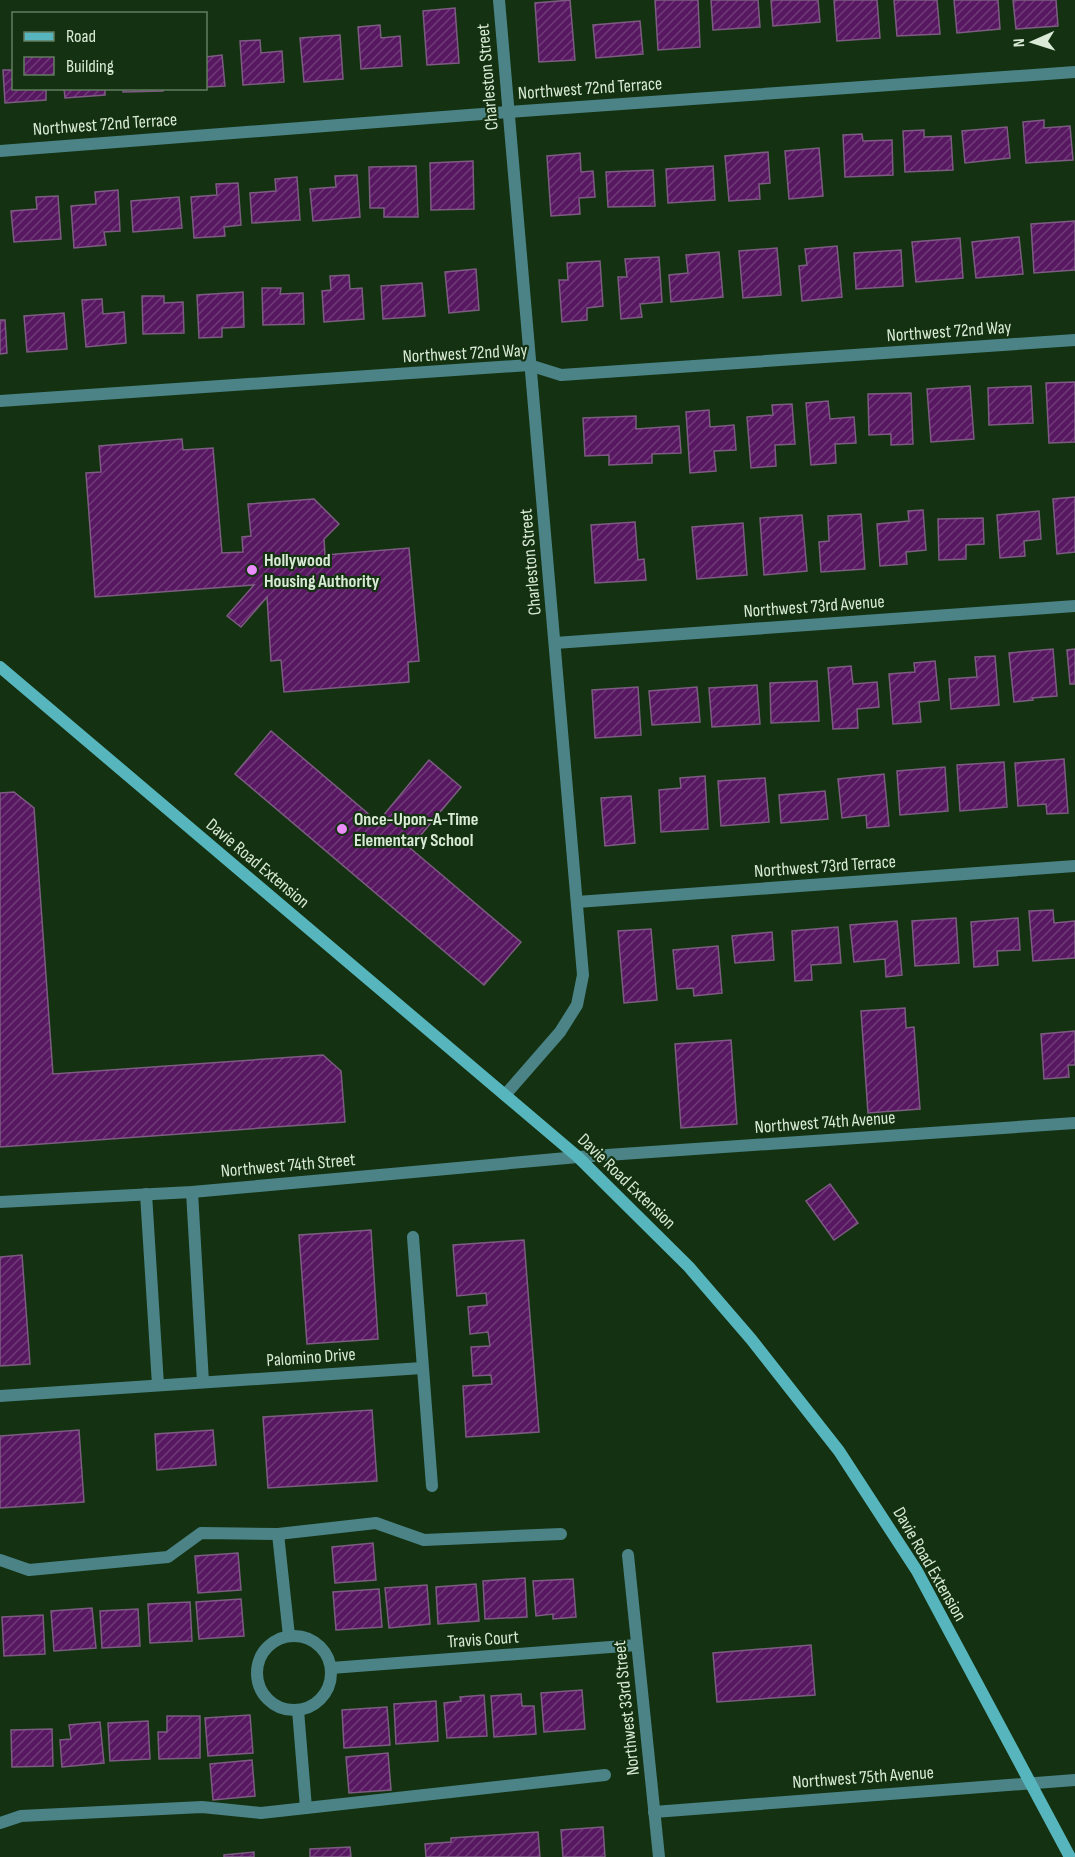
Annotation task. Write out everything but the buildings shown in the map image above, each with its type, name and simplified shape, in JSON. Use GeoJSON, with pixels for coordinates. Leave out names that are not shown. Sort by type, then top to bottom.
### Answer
{"type":"FeatureCollection","features":[{"type":"Feature","properties":{"kind":"main road","name":"Davie Road Extension"},"geometry":{"type":"LineString","coordinates":[[0,667],[578,1157],[689,1267],[751,1339],[839,1451],[917,1571],[1070,1857]]}},
{"type":"Feature","properties":{"kind":"street","name":"Charleston Street"},"geometry":{"type":"LineString","coordinates":[[499,0],[583,975],[577,1005],[560,1032],[505,1095]]}},
{"type":"Feature","properties":{"kind":"street","name":"Northwest 72nd Terrace"},"geometry":{"type":"LineString","coordinates":[[0,151],[1075,72]]}},
{"type":"Feature","properties":{"kind":"street","name":"Northwest 72nd Way"},"geometry":{"type":"LineString","coordinates":[[0,401],[529,365],[561,375],[1075,340]]}},
{"type":"Feature","properties":{"kind":"street","name":"Northwest 73rd Avenue"},"geometry":{"type":"LineString","coordinates":[[555,643],[1075,606]]}},
{"type":"Feature","properties":{"kind":"street","name":"Northwest 73rd Terrace"},"geometry":{"type":"LineString","coordinates":[[577,902],[1075,866]]}},
{"type":"Feature","properties":{"kind":"street","name":"Northwest 74th Avenue"},"geometry":{"type":"LineString","coordinates":[[578,1157],[1075,1123]]}},
{"type":"Feature","properties":{"kind":"street","name":"Northwest 74th Street"},"geometry":{"type":"LineString","coordinates":[[0,1202],[192,1192],[578,1157]]}},
{"type":"Feature","properties":{"kind":"street"},"geometry":{"type":"LineString","coordinates":[[192,1192],[202,1382]]}},
{"type":"Feature","properties":{"kind":"street"},"geometry":{"type":"LineString","coordinates":[[146,1194],[158,1385]]}},
{"type":"Feature","properties":{"kind":"street"},"geometry":{"type":"LineString","coordinates":[[413,1237],[432,1486]]}},
{"type":"Feature","properties":{"kind":"street","name":"Palomino Drive"},"geometry":{"type":"LineString","coordinates":[[0,1396],[422,1368]]}},
{"type":"Feature","properties":{"kind":"street"},"geometry":{"type":"LineString","coordinates":[[0,1560],[29,1570],[168,1557],[201,1533],[278,1534],[376,1523],[424,1540],[561,1534]]}},
{"type":"Feature","properties":{"kind":"street"},"geometry":{"type":"LineString","coordinates":[[278,1534],[289,1636]]}},
{"type":"Feature","properties":{"kind":"street","name":"Northwest 33rd Street"},"geometry":{"type":"LineString","coordinates":[[628,1555],[659,1857]]}},
{"type":"Feature","properties":{"kind":"street"},"geometry":{"type":"LineString","coordinates":[[289,1636],[304,1637],[317,1643],[326,1654],[331,1668],[330,1683],[323,1696],[312,1706],[298,1710],[284,1709],[271,1702],[262,1692],[257,1678],[258,1663],[264,1650],[275,1640],[289,1636]]}},
{"type":"Feature","properties":{"kind":"street","name":"Travis Court"},"geometry":{"type":"LineString","coordinates":[[331,1668],[637,1645]]}},
{"type":"Feature","properties":{"kind":"street"},"geometry":{"type":"LineString","coordinates":[[298,1710],[306,1808]]}},
{"type":"Feature","properties":{"kind":"street"},"geometry":{"type":"LineString","coordinates":[[0,1823],[21,1816],[202,1807],[261,1813],[605,1775]]}},
{"type":"Feature","properties":{"kind":"street","name":"Northwest 75th Avenue"},"geometry":{"type":"LineString","coordinates":[[654,1812],[1075,1780]]}},
{"type":"Feature","properties":{"kind":"place","name":"Hollywood Housing Authority"},"geometry":{"type":"Point","coordinates":[252,570]}},
{"type":"Feature","properties":{"kind":"place","name":"Once-Upon-A-Time Elementary School"},"geometry":{"type":"Point","coordinates":[342,829]}}]}
